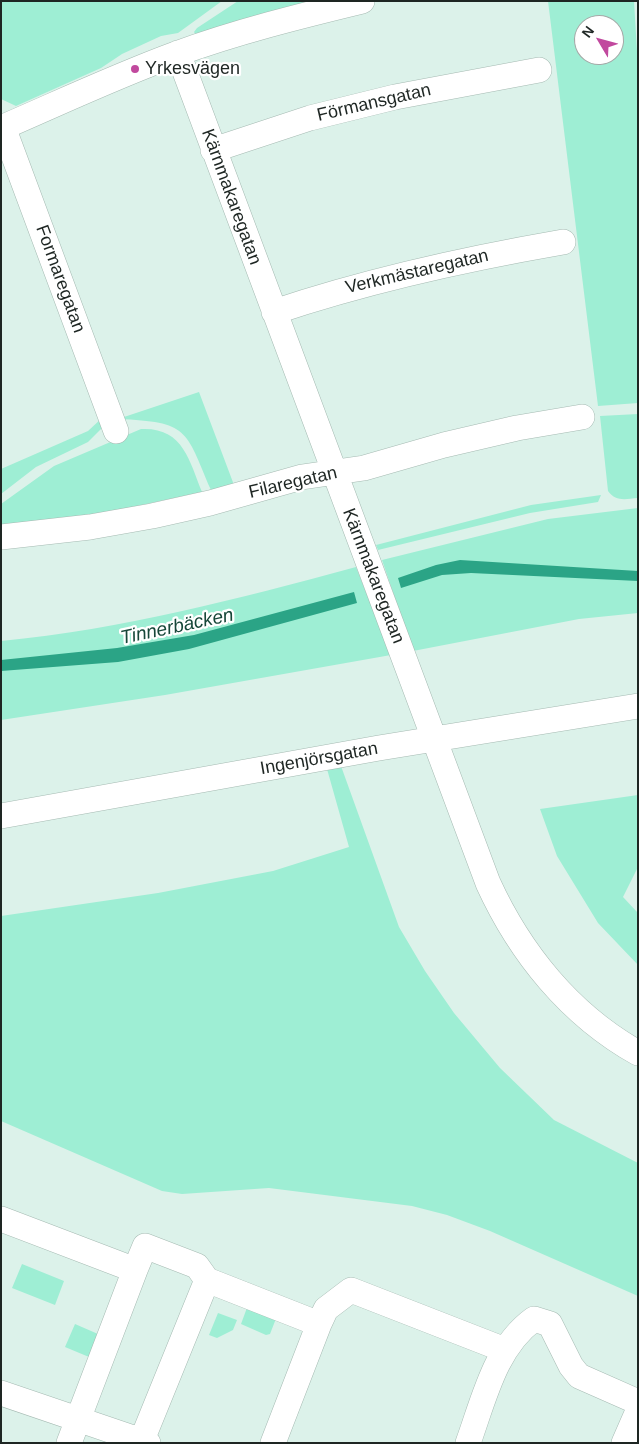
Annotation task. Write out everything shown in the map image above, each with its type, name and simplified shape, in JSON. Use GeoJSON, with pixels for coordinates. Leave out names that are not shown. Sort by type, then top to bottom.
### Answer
{"type":"FeatureCollection","features":[{"type":"Feature","properties":{"kind":"street"},"geometry":{"type":"LineString","coordinates":[[2,128],[135,69],[178,53],[306,15],[362,1]]}},
{"type":"Feature","properties":{"kind":"street","name":"Kärnmakaregatan"},"geometry":{"type":"LineString","coordinates":[[178,53],[488,883],[512,928],[537,965],[568,1001],[586,1017],[635,1046]]}},
{"type":"Feature","properties":{"kind":"street","name":"Förmansgatan"},"geometry":{"type":"LineString","coordinates":[[213,150],[310,118],[395,97],[539,70]]}},
{"type":"Feature","properties":{"kind":"street","name":"Formaregatan"},"geometry":{"type":"LineString","coordinates":[[2,128],[116,431]]}},
{"type":"Feature","properties":{"kind":"street","name":"Verkmästaregatan"},"geometry":{"type":"LineString","coordinates":[[274,312],[329,294],[406,273],[563,242]]}},
{"type":"Feature","properties":{"kind":"street","name":"Filaregatan"},"geometry":{"type":"LineString","coordinates":[[1,537],[90,527],[152,516],[210,503],[302,477],[364,468],[444,445],[517,428],[582,417]]}},
{"type":"Feature","properties":{"kind":"street","name":"Ingenjörsgatan"},"geometry":{"type":"LineString","coordinates":[[1,816],[378,748],[638,706]]}},
{"type":"Feature","properties":{"kind":"street"},"geometry":{"type":"LineString","coordinates":[[1,1218],[135,1270]]}},
{"type":"Feature","properties":{"kind":"street"},"geometry":{"type":"LineString","coordinates":[[73,1432],[145,1246],[197,1266],[207,1280],[319,1324]]}},
{"type":"Feature","properties":{"kind":"street"},"geometry":{"type":"LineString","coordinates":[[1,1393],[73,1432],[111,1428],[145,1442],[207,1280]]}},
{"type":"Feature","properties":{"kind":"street"},"geometry":{"type":"LineString","coordinates":[[273,1443],[326,1309],[350,1290],[506,1350]]}},
{"type":"Feature","properties":{"kind":"street"},"geometry":{"type":"LineString","coordinates":[[468,1443],[499,1359],[520,1330],[534,1319],[550,1324],[571,1366],[579,1376],[638,1402]]}},
{"type":"Feature","properties":{"kind":"street"},"geometry":{"type":"LineString","coordinates":[[624,1443],[638,1411]]}},
{"type":"Feature","properties":{"kind":"shaded area"},"geometry":{"type":"Polygon","coordinates":[[[1,1],[222,1],[178,33],[161,36],[122,54],[101,68],[16,106],[1,99],[1,1]]]}},
{"type":"Feature","properties":{"kind":"shaded area"},"geometry":{"type":"Polygon","coordinates":[[[238,1],[321,1],[198,38],[194,32],[197,28],[238,1]]]}},
{"type":"Feature","properties":{"kind":"shaded area"},"geometry":{"type":"Polygon","coordinates":[[[548,1],[634,1],[638,68],[638,403],[598,406],[548,1]]]}},
{"type":"Feature","properties":{"kind":"shaded area"},"geometry":{"type":"Polygon","coordinates":[[[199,392],[234,485],[211,490],[189,442],[172,427],[141,420],[118,419],[199,392]]]}},
{"type":"Feature","properties":{"kind":"shaded area"},"geometry":{"type":"Polygon","coordinates":[[[638,414],[638,498],[625,499],[614,497],[608,491],[600,416],[638,414]]]}},
{"type":"Feature","properties":{"kind":"shaded area"},"geometry":{"type":"Polygon","coordinates":[[[102,418],[105,425],[88,442],[36,467],[1,494],[1,469],[88,431],[102,418]]]}},
{"type":"Feature","properties":{"kind":"shaded area"},"geometry":{"type":"Polygon","coordinates":[[[141,429],[166,433],[175,440],[188,457],[202,492],[109,512],[1,525],[1,504],[54,466],[141,429]]]}},
{"type":"Feature","properties":{"kind":"shaded area"},"geometry":{"type":"Polygon","coordinates":[[[601,495],[598,502],[530,513],[378,550],[376,545],[531,505],[601,495]]]}},
{"type":"Feature","properties":{"kind":"shaded area"},"geometry":{"type":"Polygon","coordinates":[[[638,508],[638,613],[579,619],[413,651],[382,560],[548,519],[638,508]]]}},
{"type":"Feature","properties":{"kind":"shaded area"},"geometry":{"type":"Polygon","coordinates":[[[460,560],[638,571],[638,581],[471,573],[442,575],[401,588],[398,578],[436,565],[460,560]]]}},
{"type":"Feature","properties":{"kind":"shaded area"},"geometry":{"type":"Polygon","coordinates":[[[356,567],[391,655],[165,695],[1,720],[1,641],[92,629],[180,612],[356,567]]]}},
{"type":"Feature","properties":{"kind":"shaded area"},"geometry":{"type":"Polygon","coordinates":[[[354,592],[357,603],[189,649],[118,662],[1,671],[1,660],[117,648],[194,635],[354,592]]]}},
{"type":"Feature","properties":{"kind":"shaded area"},"geometry":{"type":"Polygon","coordinates":[[[341,766],[399,927],[425,971],[454,1013],[500,1068],[554,1120],[638,1163],[638,1296],[490,1231],[447,1215],[412,1206],[269,1188],[182,1194],[162,1191],[1,1121],[1,916],[158,893],[273,871],[349,847],[327,769],[341,766]]]}},
{"type":"Feature","properties":{"kind":"shaded area"},"geometry":{"type":"Polygon","coordinates":[[[638,795],[638,867],[623,897],[638,913],[638,965],[598,923],[557,856],[540,809],[638,795]]]}},
{"type":"Feature","properties":{"kind":"shaded area"},"geometry":{"type":"Polygon","coordinates":[[[22,1264],[64,1281],[55,1305],[12,1288],[22,1264]]]}},
{"type":"Feature","properties":{"kind":"shaded area"},"geometry":{"type":"Polygon","coordinates":[[[248,1305],[277,1316],[270,1334],[266,1335],[241,1324],[248,1305]]]}},
{"type":"Feature","properties":{"kind":"shaded area"},"geometry":{"type":"Polygon","coordinates":[[[218,1313],[237,1320],[233,1330],[217,1338],[209,1335],[218,1313]]]}},
{"type":"Feature","properties":{"kind":"shaded area"},"geometry":{"type":"Polygon","coordinates":[[[75,1324],[98,1334],[89,1357],[65,1347],[75,1324]]]}},
{"type":"Feature","properties":{"kind":"place","name":"Yrkesvägen"},"geometry":{"type":"Point","coordinates":[135,69]}},
{"type":"Feature","properties":{"kind":"water label","name":"Tinnerbäcken"},"geometry":{"type":"Point","coordinates":[177,627]}}]}
